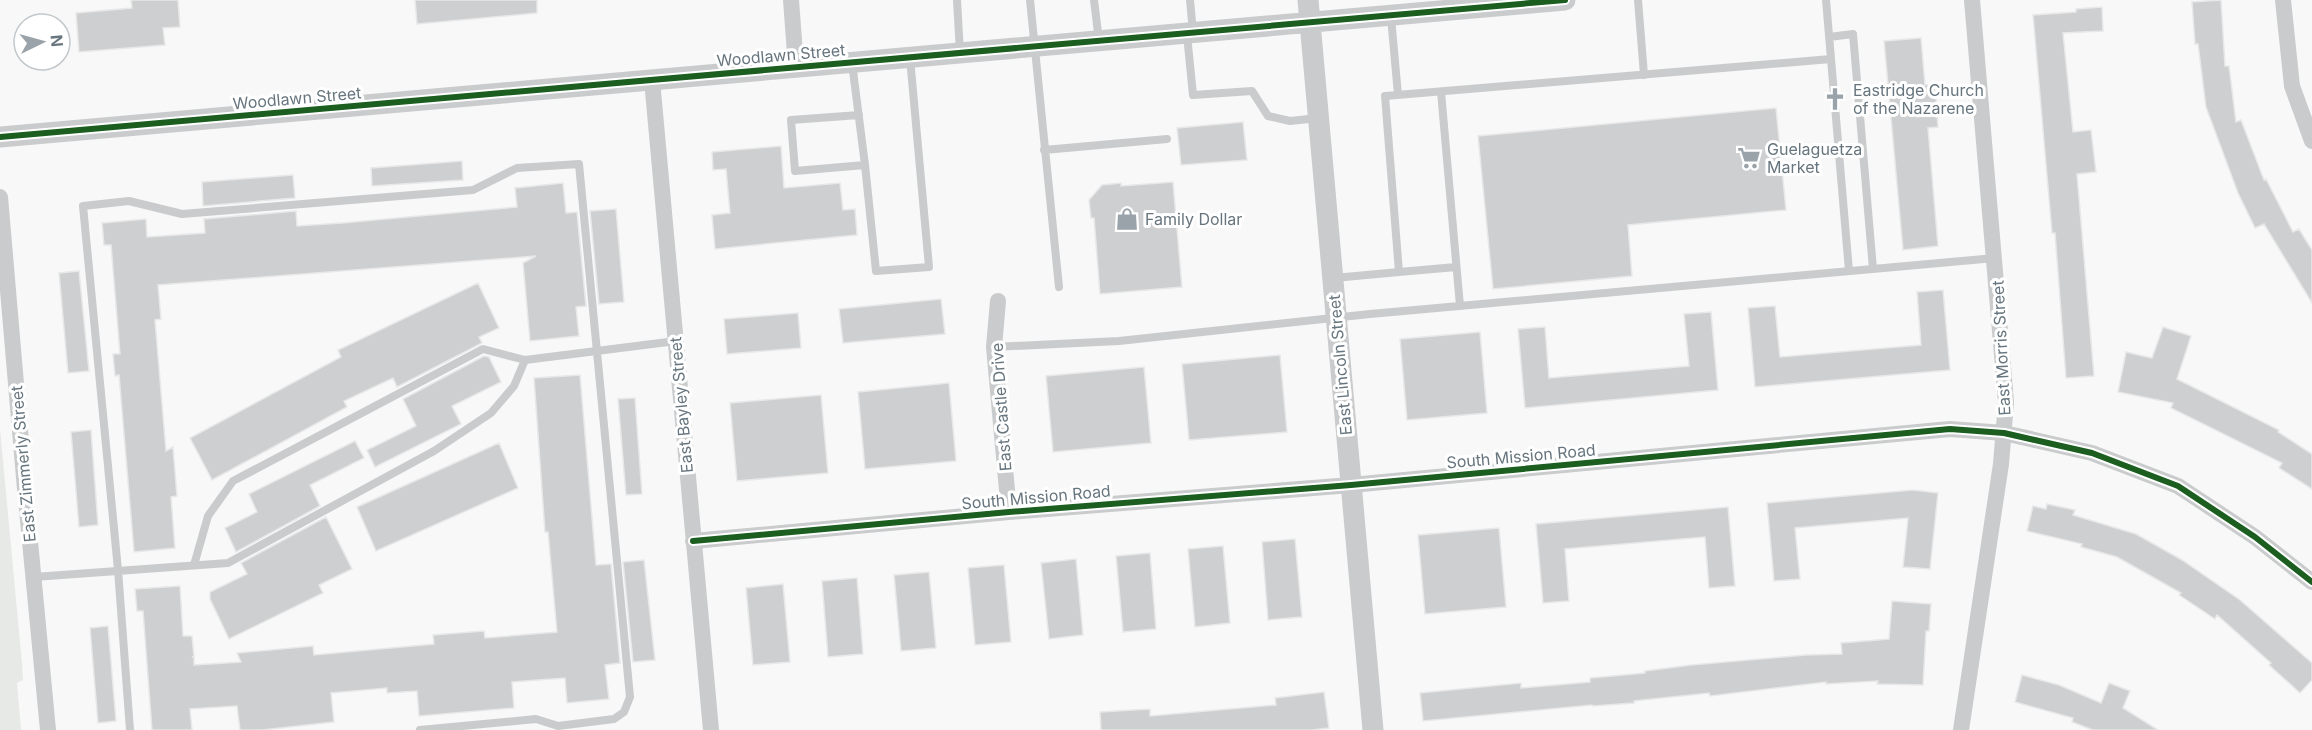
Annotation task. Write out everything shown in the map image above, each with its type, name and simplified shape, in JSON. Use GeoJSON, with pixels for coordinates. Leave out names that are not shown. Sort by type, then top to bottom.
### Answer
{"type":"FeatureCollection","features":[{"type":"Feature","properties":{"kind":"street"},"geometry":{"type":"LineString","coordinates":[[791,0],[796,67]]}},
{"type":"Feature","properties":{"kind":"street","name":"East Lincoln Street"},"geometry":{"type":"LineString","coordinates":[[1308,0],[1373,730]]}},
{"type":"Feature","properties":{"kind":"street","name":"Woodlawn Street"},"geometry":{"type":"LineString","coordinates":[[0,138],[960,54],[1034,45],[1099,42],[1310,24],[1391,16],[1449,5],[1564,0]]}},
{"type":"Feature","properties":{"kind":"street","name":"East Morris Street"},"geometry":{"type":"LineString","coordinates":[[1961,730],[2004,433],[2006,402],[1996,258],[1972,0]]}},
{"type":"Feature","properties":{"kind":"street"},"geometry":{"type":"LineString","coordinates":[[2283,0],[2292,86],[2312,141]]}},
{"type":"Feature","properties":{"kind":"street","name":"East Bayley Street"},"geometry":{"type":"LineString","coordinates":[[652,80],[711,730]]}},
{"type":"Feature","properties":{"kind":"street","name":"East Zimmerly Street"},"geometry":{"type":"LineString","coordinates":[[0,197],[48,730]]}},
{"type":"Feature","properties":{"kind":"street","name":"East Castle Drive"},"geometry":{"type":"LineString","coordinates":[[998,301],[994,347],[1009,512]]}},
{"type":"Feature","properties":{"kind":"street","name":"South Mission Road"},"geometry":{"type":"LineString","coordinates":[[693,541],[1009,512],[1351,485],[1950,429],[2004,433],[2092,453],[2178,486],[2255,537],[2312,582]]}},
{"type":"Feature","properties":{"kind":"lane"},"geometry":{"type":"LineString","coordinates":[[957,0],[960,54]]}},
{"type":"Feature","properties":{"kind":"lane"},"geometry":{"type":"LineString","coordinates":[[1030,0],[1059,287]]}},
{"type":"Feature","properties":{"kind":"lane"},"geometry":{"type":"LineString","coordinates":[[1094,0],[1099,42]]}},
{"type":"Feature","properties":{"kind":"lane"},"geometry":{"type":"LineString","coordinates":[[1190,0],[1193,94],[1252,91],[1268,116],[1290,121],[1318,118]]}},
{"type":"Feature","properties":{"kind":"lane"},"geometry":{"type":"LineString","coordinates":[[1638,0],[1644,75]]}},
{"type":"Feature","properties":{"kind":"lane"},"geometry":{"type":"LineString","coordinates":[[1826,0],[1849,271]]}},
{"type":"Feature","properties":{"kind":"lane"},"geometry":{"type":"LineString","coordinates":[[1391,16],[1398,95]]}},
{"type":"Feature","properties":{"kind":"lane"},"geometry":{"type":"LineString","coordinates":[[1829,37],[1853,34],[1873,269]]}},
{"type":"Feature","properties":{"kind":"lane"},"geometry":{"type":"LineString","coordinates":[[852,62],[876,271],[929,267],[910,58]]}},
{"type":"Feature","properties":{"kind":"lane"},"geometry":{"type":"LineString","coordinates":[[1399,272],[1384,96],[1831,59]]}},
{"type":"Feature","properties":{"kind":"lane"},"geometry":{"type":"LineString","coordinates":[[1441,92],[1460,306]]}},
{"type":"Feature","properties":{"kind":"lane"},"geometry":{"type":"LineString","coordinates":[[859,115],[791,120],[795,171],[865,165]]}},
{"type":"Feature","properties":{"kind":"lane"},"geometry":{"type":"LineString","coordinates":[[1044,150],[1167,139]]}},
{"type":"Feature","properties":{"kind":"lane"},"geometry":{"type":"LineString","coordinates":[[130,730],[118,570],[83,206],[129,201],[182,214],[473,190],[517,168],[579,164],[630,697],[624,711],[614,719],[558,726],[536,719],[420,730]]}},
{"type":"Feature","properties":{"kind":"lane"},"geometry":{"type":"LineString","coordinates":[[994,347],[1119,341],[1336,317],[1996,258]]}},
{"type":"Feature","properties":{"kind":"lane"},"geometry":{"type":"LineString","coordinates":[[1333,278],[1456,267]]}},
{"type":"Feature","properties":{"kind":"lane"},"geometry":{"type":"LineString","coordinates":[[194,565],[208,516],[233,481],[483,350],[525,360],[676,341]]}},
{"type":"Feature","properties":{"kind":"lane"},"geometry":{"type":"LineString","coordinates":[[34,577],[228,563],[434,451],[491,413],[514,386],[525,360]]}},
{"type":"Feature","properties":{"kind":"shaded area"},"geometry":{"type":"Polygon","coordinates":[[[0,429],[22,663],[23,680],[17,683],[21,730],[0,730],[0,429]]]}},
{"type":"Feature","properties":{"kind":"building"},"geometry":{"type":"Polygon","coordinates":[[[131,0],[178,0],[180,27],[163,28],[165,45],[79,52],[76,13],[132,8],[131,0]]]}},
{"type":"Feature","properties":{"kind":"building"},"geometry":{"type":"Polygon","coordinates":[[[415,0],[537,0],[537,13],[417,24],[415,0]]]}},
{"type":"Feature","properties":{"kind":"building"},"geometry":{"type":"Polygon","coordinates":[[[2221,0],[2225,66],[2229,66],[2236,122],[2241,120],[2264,180],[2266,179],[2293,232],[2299,229],[2312,250],[2312,303],[2264,224],[2255,228],[2238,193],[2206,107],[2198,44],[2195,44],[2192,2],[2221,0]]]}},
{"type":"Feature","properties":{"kind":"building"},"geometry":{"type":"Polygon","coordinates":[[[2102,7],[2103,31],[2063,33],[2073,132],[2091,130],[2096,172],[2077,174],[2094,376],[2066,378],[2055,233],[2052,233],[2033,15],[2076,12],[2076,9],[2102,7]]]}},
{"type":"Feature","properties":{"kind":"building"},"geometry":{"type":"Polygon","coordinates":[[[1921,38],[1925,85],[1935,84],[1938,127],[1928,128],[1938,246],[1903,250],[1884,41],[1921,38]]]}},
{"type":"Feature","properties":{"kind":"building"},"geometry":{"type":"Polygon","coordinates":[[[1776,108],[1786,210],[1628,225],[1632,276],[1493,289],[1478,136],[1776,108]]]}},
{"type":"Feature","properties":{"kind":"building"},"geometry":{"type":"Polygon","coordinates":[[[1243,122],[1247,160],[1181,165],[1177,128],[1243,122]]]}},
{"type":"Feature","properties":{"kind":"building"},"geometry":{"type":"Polygon","coordinates":[[[781,146],[784,188],[840,183],[843,210],[855,209],[857,235],[715,249],[712,215],[730,213],[726,169],[713,170],[712,152],[781,146]]]}},
{"type":"Feature","properties":{"kind":"building"},"geometry":{"type":"Polygon","coordinates":[[[462,161],[463,180],[372,186],[371,168],[462,161]]]}},
{"type":"Feature","properties":{"kind":"building"},"geometry":{"type":"Polygon","coordinates":[[[293,175],[295,198],[203,206],[202,182],[293,175]]]}},
{"type":"Feature","properties":{"kind":"building"},"geometry":{"type":"Polygon","coordinates":[[[1173,182],[1182,287],[1100,294],[1094,218],[1091,218],[1089,200],[1102,185],[1121,183],[1121,186],[1173,182]]]}},
{"type":"Feature","properties":{"kind":"building"},"geometry":{"type":"Polygon","coordinates":[[[563,183],[566,213],[577,212],[586,306],[576,307],[579,336],[530,341],[523,263],[536,256],[158,285],[161,319],[155,320],[166,451],[173,447],[177,496],[171,497],[175,548],[134,552],[119,375],[115,376],[113,354],[120,354],[111,245],[104,245],[102,223],[146,219],[147,237],[205,233],[204,219],[296,211],[297,226],[342,223],[517,207],[515,188],[563,183]]]}},
{"type":"Feature","properties":{"kind":"building"},"geometry":{"type":"Polygon","coordinates":[[[616,209],[624,302],[599,304],[590,211],[616,209]]]}},
{"type":"Feature","properties":{"kind":"building"},"geometry":{"type":"Polygon","coordinates":[[[79,271],[89,371],[68,373],[59,273],[79,271]]]}},
{"type":"Feature","properties":{"kind":"building"},"geometry":{"type":"Polygon","coordinates":[[[478,283],[499,328],[479,337],[482,343],[397,387],[393,378],[344,401],[347,407],[212,480],[190,438],[341,357],[338,350],[478,283]]]}},
{"type":"Feature","properties":{"kind":"building"},"geometry":{"type":"Polygon","coordinates":[[[1943,290],[1950,370],[1755,387],[1748,308],[1775,306],[1780,357],[1921,345],[1917,292],[1943,290]]]}},
{"type":"Feature","properties":{"kind":"building"},"geometry":{"type":"Polygon","coordinates":[[[941,299],[945,334],[843,343],[839,309],[941,299]]]}},
{"type":"Feature","properties":{"kind":"building"},"geometry":{"type":"Polygon","coordinates":[[[1711,312],[1718,390],[1525,408],[1518,329],[1545,327],[1549,378],[1689,366],[1684,314],[1711,312]]]}},
{"type":"Feature","properties":{"kind":"building"},"geometry":{"type":"Polygon","coordinates":[[[798,313],[801,348],[727,354],[724,319],[798,313]]]}},
{"type":"Feature","properties":{"kind":"building"},"geometry":{"type":"Polygon","coordinates":[[[2163,327],[2191,336],[2177,379],[2279,430],[2278,432],[2312,454],[2312,489],[2279,468],[2282,463],[2171,408],[2173,403],[2118,392],[2126,352],[2152,358],[2163,327]]]}},
{"type":"Feature","properties":{"kind":"building"},"geometry":{"type":"Polygon","coordinates":[[[1480,332],[1487,413],[1407,420],[1400,339],[1480,332]]]}},
{"type":"Feature","properties":{"kind":"building"},"geometry":{"type":"Polygon","coordinates":[[[1280,355],[1287,432],[1189,440],[1182,364],[1280,355]]]}},
{"type":"Feature","properties":{"kind":"building"},"geometry":{"type":"Polygon","coordinates":[[[484,356],[489,357],[501,382],[452,406],[461,424],[375,467],[367,450],[416,426],[403,399],[484,356]]]}},
{"type":"Feature","properties":{"kind":"building"},"geometry":{"type":"Polygon","coordinates":[[[1144,367],[1151,443],[1053,452],[1046,376],[1144,367]]]}},
{"type":"Feature","properties":{"kind":"building"},"geometry":{"type":"Polygon","coordinates":[[[580,375],[596,565],[611,564],[620,663],[605,665],[609,699],[567,703],[565,678],[512,682],[514,708],[419,716],[417,691],[387,693],[387,688],[331,693],[334,722],[262,730],[240,730],[237,706],[190,709],[192,730],[152,730],[143,611],[137,611],[135,589],[180,586],[183,636],[192,636],[194,665],[241,662],[237,653],[313,646],[314,655],[434,644],[433,635],[484,631],[485,638],[557,632],[548,532],[545,532],[534,378],[580,375]]]}},
{"type":"Feature","properties":{"kind":"building"},"geometry":{"type":"Polygon","coordinates":[[[949,383],[956,461],[865,469],[858,392],[949,383]]]}},
{"type":"Feature","properties":{"kind":"building"},"geometry":{"type":"Polygon","coordinates":[[[821,395],[828,473],[737,481],[730,403],[821,395]]]}},
{"type":"Feature","properties":{"kind":"building"},"geometry":{"type":"Polygon","coordinates":[[[635,398],[642,494],[626,495],[618,399],[635,398]]]}},
{"type":"Feature","properties":{"kind":"building"},"geometry":{"type":"Polygon","coordinates":[[[91,430],[98,525],[79,527],[71,432],[91,430]]]}},
{"type":"Feature","properties":{"kind":"building"},"geometry":{"type":"Polygon","coordinates":[[[355,441],[364,458],[310,485],[320,506],[236,552],[225,528],[257,512],[249,494],[355,441]]]}},
{"type":"Feature","properties":{"kind":"building"},"geometry":{"type":"Polygon","coordinates":[[[499,443],[518,488],[376,551],[357,507],[499,443]]]}},
{"type":"Feature","properties":{"kind":"building"},"geometry":{"type":"Polygon","coordinates":[[[1913,490],[1938,493],[1930,569],[1903,567],[1908,518],[1795,528],[1800,579],[1774,581],[1767,503],[1913,490]]]}},
{"type":"Feature","properties":{"kind":"building"},"geometry":{"type":"Polygon","coordinates":[[[2047,504],[2075,510],[2073,515],[2136,534],[2182,560],[2240,600],[2312,663],[2312,680],[2300,693],[2269,665],[2271,663],[2217,615],[2215,619],[2179,595],[2181,593],[2117,557],[2081,547],[2082,544],[2027,531],[2033,506],[2046,509],[2047,504]]]}},
{"type":"Feature","properties":{"kind":"building"},"geometry":{"type":"Polygon","coordinates":[[[1728,507],[1735,586],[1709,588],[1705,537],[1565,549],[1569,601],[1543,603],[1536,524],[1728,507]]]}},
{"type":"Feature","properties":{"kind":"building"},"geometry":{"type":"Polygon","coordinates":[[[326,517],[352,569],[319,585],[323,593],[229,639],[210,599],[210,592],[247,574],[241,563],[326,517]]]}},
{"type":"Feature","properties":{"kind":"building"},"geometry":{"type":"Polygon","coordinates":[[[1499,528],[1506,607],[1425,614],[1418,535],[1499,528]]]}},
{"type":"Feature","properties":{"kind":"building"},"geometry":{"type":"Polygon","coordinates":[[[1295,539],[1302,617],[1268,620],[1262,542],[1295,539]]]}},
{"type":"Feature","properties":{"kind":"building"},"geometry":{"type":"Polygon","coordinates":[[[1223,546],[1230,623],[1195,627],[1188,549],[1223,546]]]}},
{"type":"Feature","properties":{"kind":"building"},"geometry":{"type":"Polygon","coordinates":[[[1150,553],[1156,629],[1123,632],[1116,556],[1150,553]]]}},
{"type":"Feature","properties":{"kind":"building"},"geometry":{"type":"Polygon","coordinates":[[[1076,559],[1083,635],[1049,639],[1041,563],[1076,559]]]}},
{"type":"Feature","properties":{"kind":"building"},"geometry":{"type":"Polygon","coordinates":[[[644,560],[655,660],[633,662],[623,562],[644,560]]]}},
{"type":"Feature","properties":{"kind":"building"},"geometry":{"type":"Polygon","coordinates":[[[1004,565],[1011,642],[975,645],[968,568],[1004,565]]]}},
{"type":"Feature","properties":{"kind":"building"},"geometry":{"type":"Polygon","coordinates":[[[929,572],[936,648],[901,651],[894,575],[929,572]]]}},
{"type":"Feature","properties":{"kind":"building"},"geometry":{"type":"Polygon","coordinates":[[[857,578],[863,654],[828,657],[822,581],[857,578]]]}},
{"type":"Feature","properties":{"kind":"building"},"geometry":{"type":"Polygon","coordinates":[[[783,584],[790,662],[753,665],[746,588],[783,584]]]}},
{"type":"Feature","properties":{"kind":"building"},"geometry":{"type":"Polygon","coordinates":[[[1892,601],[1931,604],[1929,631],[1926,631],[1923,685],[1877,684],[1878,681],[1826,684],[1826,682],[1710,696],[1709,693],[1634,701],[1634,703],[1423,721],[1420,693],[1521,683],[1521,688],[1590,682],[1590,678],[1645,673],[1645,671],[1691,665],[1842,654],[1841,643],[1889,639],[1892,601]]]}},
{"type":"Feature","properties":{"kind":"building"},"geometry":{"type":"Polygon","coordinates":[[[108,626],[116,721],[98,723],[90,628],[108,626]]]}},
{"type":"Feature","properties":{"kind":"building"},"geometry":{"type":"Polygon","coordinates":[[[2022,675],[2059,685],[2101,703],[2109,683],[2130,691],[2123,708],[2158,730],[2093,730],[2072,722],[2073,718],[2015,702],[2022,675]]]}},
{"type":"Feature","properties":{"kind":"building"},"geometry":{"type":"Polygon","coordinates":[[[1324,692],[1329,728],[1312,730],[1101,730],[1100,712],[1150,709],[1150,716],[1276,705],[1275,698],[1324,692]]]}},
{"type":"Feature","properties":{"kind":"cycle path"},"geometry":{"type":"LineString","coordinates":[[0,137],[1565,0]]}},
{"type":"Feature","properties":{"kind":"cycle path"},"geometry":{"type":"LineString","coordinates":[[693,541],[1009,512],[1351,485],[1950,429],[2004,433],[2092,453],[2178,486],[2255,537],[2312,582]]}},
{"type":"Feature","properties":{"kind":"place","name":"Eastridge Church of the Nazarene"},"geometry":{"type":"Point","coordinates":[1835,99]}},
{"type":"Feature","properties":{"kind":"place","name":"Guelaguetza Market"},"geometry":{"type":"Point","coordinates":[1749,158]}},
{"type":"Feature","properties":{"kind":"place","name":"Family Dollar"},"geometry":{"type":"Point","coordinates":[1127,219]}}]}
